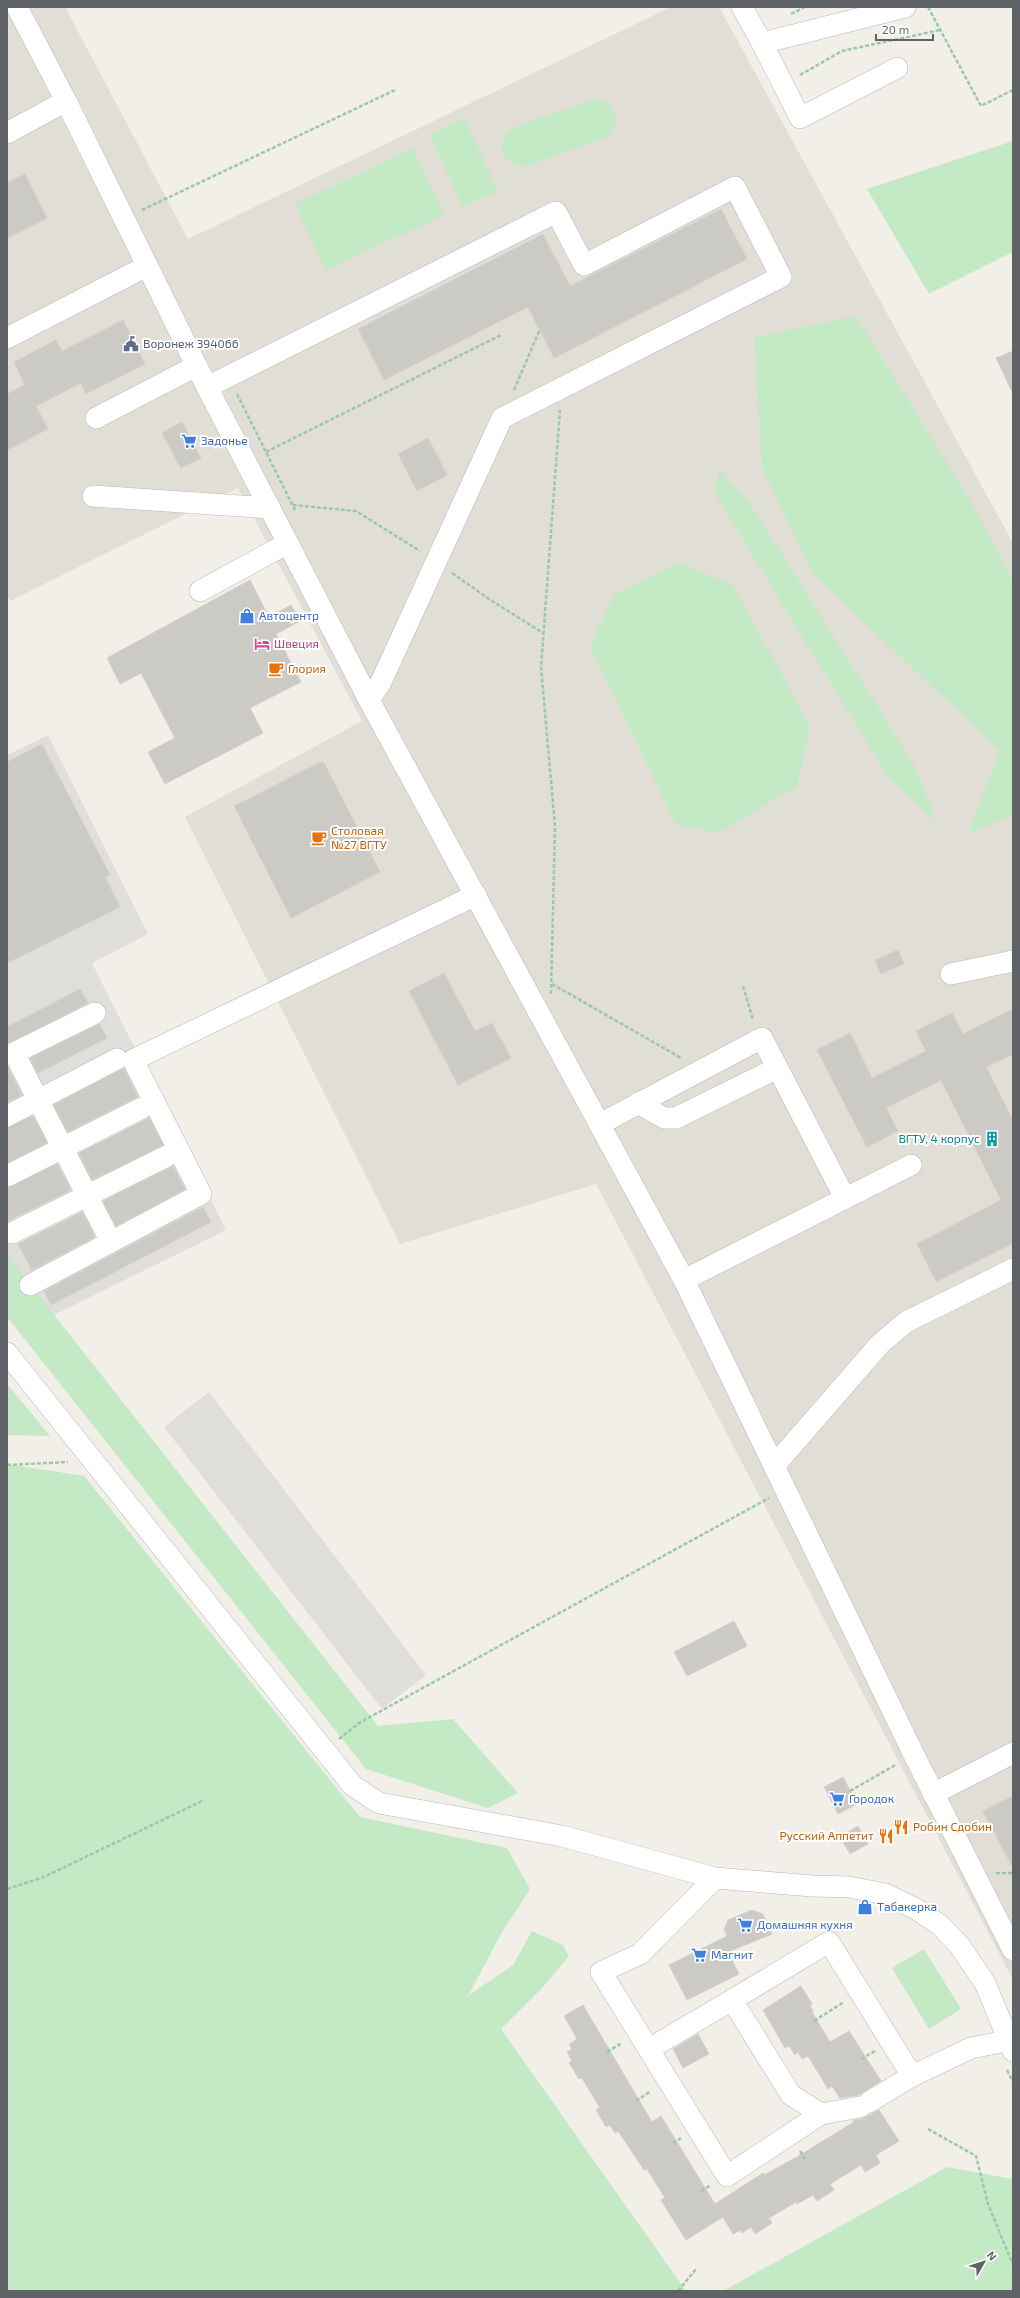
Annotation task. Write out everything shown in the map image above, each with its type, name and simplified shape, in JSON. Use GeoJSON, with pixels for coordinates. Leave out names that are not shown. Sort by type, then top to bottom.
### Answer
{"type":"FeatureCollection","features":[{"type":"Feature","properties":{"kind":"street"},"geometry":{"type":"LineString","coordinates":[[17,7],[66,101],[196,366],[369,700],[684,1280],[933,1794],[1013,1950]]}},
{"type":"Feature","properties":{"kind":"street"},"geometry":{"type":"LineString","coordinates":[[742,7],[800,118],[896,68]]}},
{"type":"Feature","properties":{"kind":"street"},"geometry":{"type":"LineString","coordinates":[[762,43],[905,7]]}},
{"type":"Feature","properties":{"kind":"street"},"geometry":{"type":"LineString","coordinates":[[7,133],[66,101]]}},
{"type":"Feature","properties":{"kind":"street"},"geometry":{"type":"LineString","coordinates":[[207,387],[556,212],[584,265],[735,187],[781,277],[502,418],[381,682],[369,700]]}},
{"type":"Feature","properties":{"kind":"street"},"geometry":{"type":"LineString","coordinates":[[7,338],[147,266]]}},
{"type":"Feature","properties":{"kind":"street"},"geometry":{"type":"LineString","coordinates":[[96,418],[196,366]]}},
{"type":"Feature","properties":{"kind":"street"},"geometry":{"type":"LineString","coordinates":[[93,496],[270,508]]}},
{"type":"Feature","properties":{"kind":"street"},"geometry":{"type":"LineString","coordinates":[[200,591],[288,543]]}},
{"type":"Feature","properties":{"kind":"street"},"geometry":{"type":"LineString","coordinates":[[30,1285],[201,1194],[133,1060],[476,895]]}},
{"type":"Feature","properties":{"kind":"street"},"geometry":{"type":"LineString","coordinates":[[952,974],[1013,961]]}},
{"type":"Feature","properties":{"kind":"street"},"geometry":{"type":"LineString","coordinates":[[95,1013],[11,1055],[38,1099],[111,1242]]}},
{"type":"Feature","properties":{"kind":"street"},"geometry":{"type":"LineString","coordinates":[[600,1124],[762,1038],[845,1198]]}},
{"type":"Feature","properties":{"kind":"street"},"geometry":{"type":"LineString","coordinates":[[7,1116],[117,1059]]}},
{"type":"Feature","properties":{"kind":"street"},"geometry":{"type":"LineString","coordinates":[[638,1103],[664,1118],[676,1118],[777,1068]]}},
{"type":"Feature","properties":{"kind":"street"},"geometry":{"type":"LineString","coordinates":[[7,1176],[142,1108]]}},
{"type":"Feature","properties":{"kind":"street"},"geometry":{"type":"LineString","coordinates":[[12,1233],[167,1156]]}},
{"type":"Feature","properties":{"kind":"street"},"geometry":{"type":"LineString","coordinates":[[684,1280],[912,1165]]}},
{"type":"Feature","properties":{"kind":"street"},"geometry":{"type":"LineString","coordinates":[[774,1466],[880,1344],[906,1322],[1013,1269]]}},
{"type":"Feature","properties":{"kind":"street"},"geometry":{"type":"LineString","coordinates":[[7,1353],[353,1786],[379,1803],[562,1836],[715,1878],[849,1887],[885,1894],[916,1909],[940,1925],[959,1945],[981,1976],[1010,2046],[971,2048],[912,2076],[864,2104],[821,2114],[727,2176],[601,1972],[640,1954],[715,1878]]}},
{"type":"Feature","properties":{"kind":"street"},"geometry":{"type":"LineString","coordinates":[[933,1794],[1013,1753]]}},
{"type":"Feature","properties":{"kind":"street"},"geometry":{"type":"LineString","coordinates":[[649,2049],[830,1942],[912,2076]]}},
{"type":"Feature","properties":{"kind":"street"},"geometry":{"type":"LineString","coordinates":[[732,2000],[791,2095],[821,2114]]}},
{"type":"Feature","properties":{"kind":"path"},"geometry":{"type":"LineString","coordinates":[[928,7],[981,106],[1013,90]]}},
{"type":"Feature","properties":{"kind":"path"},"geometry":{"type":"LineString","coordinates":[[799,76],[842,51],[940,30]]}},
{"type":"Feature","properties":{"kind":"path"},"geometry":{"type":"LineString","coordinates":[[124,219],[395,90]]}},
{"type":"Feature","properties":{"kind":"path"},"geometry":{"type":"LineString","coordinates":[[502,418],[540,329]]}},
{"type":"Feature","properties":{"kind":"path"},"geometry":{"type":"LineString","coordinates":[[246,463],[501,335]]}},
{"type":"Feature","properties":{"kind":"path"},"geometry":{"type":"LineString","coordinates":[[551,994],[555,826],[541,668],[562,387]]}},
{"type":"Feature","properties":{"kind":"path"},"geometry":{"type":"LineString","coordinates":[[270,508],[293,505],[356,511],[543,633]]}},
{"type":"Feature","properties":{"kind":"path"},"geometry":{"type":"LineString","coordinates":[[552,984],[644,1038],[703,1069]]}},
{"type":"Feature","properties":{"kind":"path"},"geometry":{"type":"LineString","coordinates":[[743,986],[749,1011],[762,1038]]}},
{"type":"Feature","properties":{"kind":"path"},"geometry":{"type":"LineString","coordinates":[[7,1465],[92,1461]]}},
{"type":"Feature","properties":{"kind":"path"},"geometry":{"type":"LineString","coordinates":[[324,1751],[359,1722],[785,1490]]}},
{"type":"Feature","properties":{"kind":"path"},"geometry":{"type":"LineString","coordinates":[[7,1889],[44,1877],[204,1800]]}},
{"type":"Feature","properties":{"kind":"path"},"geometry":{"type":"LineString","coordinates":[[814,2021],[861,1992]]}},
{"type":"Feature","properties":{"kind":"path"},"geometry":{"type":"LineString","coordinates":[[928,2129],[976,2156],[988,2204],[1013,2265]]}},
{"type":"Feature","properties":{"kind":"path"},"geometry":{"type":"LineString","coordinates":[[678,2291],[696,2268]]}},
{"type":"Feature","properties":{"kind":"shaded area"},"geometry":{"type":"Polygon","coordinates":[[[7,7],[65,7],[188,239],[671,7],[719,7],[1013,543],[1013,1980],[596,1184],[400,1244],[185,817],[362,721],[238,488],[10,601],[7,595],[7,7]]]}},
{"type":"Feature","properties":{"kind":"shaded area"},"geometry":{"type":"Polygon","coordinates":[[[48,735],[148,934],[92,963],[226,1230],[38,1323],[7,1262],[7,755],[48,735]]]}},
{"type":"Feature","properties":{"kind":"shaded area"},"geometry":{"type":"Polygon","coordinates":[[[209,1392],[426,1675],[382,1709],[164,1427],[209,1392]]]}},
{"type":"Feature","properties":{"kind":"green space"},"geometry":{"type":"Polygon","coordinates":[[[594,99],[609,104],[617,119],[611,133],[605,138],[524,167],[510,162],[506,157],[503,152],[503,140],[512,128],[594,99]]]}},
{"type":"Feature","properties":{"kind":"green space"},"geometry":{"type":"Polygon","coordinates":[[[464,118],[498,191],[463,207],[429,134],[464,118]]]}},
{"type":"Feature","properties":{"kind":"green space"},"geometry":{"type":"Polygon","coordinates":[[[1013,141],[1013,252],[929,294],[867,189],[1013,141]]]}},
{"type":"Feature","properties":{"kind":"green space"},"geometry":{"type":"Polygon","coordinates":[[[413,148],[444,215],[326,270],[295,204],[413,148]]]}},
{"type":"Feature","properties":{"kind":"green space"},"geometry":{"type":"Polygon","coordinates":[[[856,316],[973,505],[1013,580],[1013,815],[968,834],[1000,751],[812,573],[762,467],[754,337],[856,316]]]}},
{"type":"Feature","properties":{"kind":"green space"},"geometry":{"type":"Polygon","coordinates":[[[720,469],[751,505],[917,770],[936,822],[888,777],[714,492],[720,469]]]}},
{"type":"Feature","properties":{"kind":"green space"},"geometry":{"type":"Polygon","coordinates":[[[678,563],[732,584],[810,726],[797,786],[719,833],[676,824],[590,647],[614,595],[678,563]]]}},
{"type":"Feature","properties":{"kind":"green space"},"geometry":{"type":"Polygon","coordinates":[[[7,1255],[378,1726],[453,1719],[518,1793],[488,1808],[366,1769],[7,1317],[7,1255]]]}},
{"type":"Feature","properties":{"kind":"green space"},"geometry":{"type":"Polygon","coordinates":[[[7,1384],[50,1436],[7,1435],[7,1384]]]}},
{"type":"Feature","properties":{"kind":"green space"},"geometry":{"type":"Polygon","coordinates":[[[7,1464],[84,1476],[360,1817],[507,1848],[530,1889],[501,1934],[468,1996],[513,1965],[532,1931],[563,1945],[569,1956],[543,1987],[501,2029],[686,2291],[7,2291],[7,1464]]]}},
{"type":"Feature","properties":{"kind":"green space"},"geometry":{"type":"Polygon","coordinates":[[[924,1949],[961,2009],[929,2029],[892,1968],[924,1949]]]}},
{"type":"Feature","properties":{"kind":"green space"},"geometry":{"type":"Polygon","coordinates":[[[947,2167],[1013,2179],[1013,2291],[723,2291],[947,2167]]]}},
{"type":"Feature","properties":{"kind":"building"},"geometry":{"type":"Polygon","coordinates":[[[25,174],[47,218],[7,238],[7,183],[25,174]]]}},
{"type":"Feature","properties":{"kind":"building"},"geometry":{"type":"Polygon","coordinates":[[[721,209],[747,259],[554,358],[528,307],[384,380],[358,329],[543,234],[570,286],[721,209]]]}},
{"type":"Feature","properties":{"kind":"building"},"geometry":{"type":"Polygon","coordinates":[[[123,320],[145,364],[86,394],[81,383],[36,406],[48,429],[7,450],[7,394],[25,385],[14,362],[56,340],[62,351],[123,320]]]}},
{"type":"Feature","properties":{"kind":"building"},"geometry":{"type":"Polygon","coordinates":[[[1013,351],[1013,394],[996,358],[1013,351]]]}},
{"type":"Feature","properties":{"kind":"building"},"geometry":{"type":"Polygon","coordinates":[[[182,422],[201,458],[181,468],[162,433],[182,422]]]}},
{"type":"Feature","properties":{"kind":"building"},"geometry":{"type":"Polygon","coordinates":[[[428,438],[447,475],[417,491],[398,454],[428,438]]]}},
{"type":"Feature","properties":{"kind":"building"},"geometry":{"type":"Polygon","coordinates":[[[250,580],[269,617],[291,605],[300,621],[276,634],[301,682],[250,708],[263,733],[165,784],[148,752],[175,738],[141,673],[120,684],[107,658],[250,580]]]}},
{"type":"Feature","properties":{"kind":"building"},"geometry":{"type":"Polygon","coordinates":[[[42,744],[110,875],[105,877],[120,907],[7,963],[7,762],[42,744]]]}},
{"type":"Feature","properties":{"kind":"building"},"geometry":{"type":"Polygon","coordinates":[[[323,761],[380,872],[291,918],[234,806],[323,761]]]}},
{"type":"Feature","properties":{"kind":"building"},"geometry":{"type":"Polygon","coordinates":[[[898,950],[904,964],[881,974],[875,960],[898,950]]]}},
{"type":"Feature","properties":{"kind":"building"},"geometry":{"type":"Polygon","coordinates":[[[444,973],[475,1031],[492,1023],[511,1058],[458,1085],[409,991],[444,973]]]}},
{"type":"Feature","properties":{"kind":"building"},"geometry":{"type":"Polygon","coordinates":[[[80,989],[88,1003],[7,1044],[7,1027],[80,989]]]}},
{"type":"Feature","properties":{"kind":"building","name":"ВГТУ, 4 корпус"},"geometry":{"type":"Polygon","coordinates":[[[1013,1009],[1013,1054],[986,1067],[1013,1120],[1013,1243],[936,1282],[917,1244],[1001,1200],[941,1080],[886,1108],[898,1131],[867,1147],[817,1050],[850,1033],[872,1078],[926,1051],[916,1031],[952,1013],[963,1034],[1013,1009]]]}},
{"type":"Feature","properties":{"kind":"building"},"geometry":{"type":"Polygon","coordinates":[[[99,1024],[107,1038],[38,1073],[30,1058],[99,1024]]]}},
{"type":"Feature","properties":{"kind":"building"},"geometry":{"type":"Polygon","coordinates":[[[7,1066],[22,1095],[7,1102],[7,1066]]]}},
{"type":"Feature","properties":{"kind":"building"},"geometry":{"type":"Polygon","coordinates":[[[124,1068],[138,1097],[68,1132],[54,1105],[124,1068]]]}},
{"type":"Feature","properties":{"kind":"building"},"geometry":{"type":"Polygon","coordinates":[[[33,1116],[47,1143],[7,1163],[7,1128],[33,1116]]]}},
{"type":"Feature","properties":{"kind":"building"},"geometry":{"type":"Polygon","coordinates":[[[149,1118],[163,1145],[92,1180],[79,1153],[149,1118]]]}},
{"type":"Feature","properties":{"kind":"building"},"geometry":{"type":"Polygon","coordinates":[[[57,1164],[71,1190],[8,1221],[7,1188],[57,1164]]]}},
{"type":"Feature","properties":{"kind":"building"},"geometry":{"type":"Polygon","coordinates":[[[173,1166],[185,1189],[116,1226],[103,1201],[173,1166]]]}},
{"type":"Feature","properties":{"kind":"building"},"geometry":{"type":"Polygon","coordinates":[[[203,1207],[211,1222],[51,1305],[44,1291],[203,1207]]]}},
{"type":"Feature","properties":{"kind":"building"},"geometry":{"type":"Polygon","coordinates":[[[82,1212],[95,1237],[32,1270],[18,1244],[82,1212]]]}},
{"type":"Feature","properties":{"kind":"building"},"geometry":{"type":"Polygon","coordinates":[[[734,1621],[747,1646],[687,1676],[674,1652],[734,1621]]]}},
{"type":"Feature","properties":{"kind":"building"},"geometry":{"type":"Polygon","coordinates":[[[843,1777],[857,1804],[838,1814],[824,1787],[843,1777]]]}},
{"type":"Feature","properties":{"kind":"building"},"geometry":{"type":"Polygon","coordinates":[[[1013,1796],[1013,1868],[983,1811],[1013,1796]]]}},
{"type":"Feature","properties":{"kind":"building"},"geometry":{"type":"Polygon","coordinates":[[[858,1826],[868,1844],[850,1854],[840,1837],[858,1826]]]}},
{"type":"Feature","properties":{"kind":"building"},"geometry":{"type":"Polygon","coordinates":[[[752,1910],[763,1914],[772,1934],[728,1952],[739,1974],[687,2000],[669,1965],[727,1936],[724,1929],[728,1920],[752,1910]]]}},
{"type":"Feature","properties":{"kind":"building"},"geometry":{"type":"Polygon","coordinates":[[[801,1986],[812,2004],[810,2005],[813,2011],[812,2012],[830,2042],[849,2031],[881,2081],[859,2095],[840,2098],[832,2086],[828,2089],[808,2056],[802,2059],[798,2052],[795,2055],[789,2046],[785,2048],[763,2010],[801,1986]]]}},
{"type":"Feature","properties":{"kind":"building"},"geometry":{"type":"Polygon","coordinates":[[[583,2005],[652,2122],[661,2116],[715,2204],[763,2173],[764,2175],[795,2158],[854,2122],[853,2120],[862,2119],[879,2110],[899,2141],[876,2155],[880,2163],[865,2172],[861,2165],[830,2184],[834,2190],[817,2201],[813,2195],[797,2204],[796,2202],[769,2218],[772,2223],[755,2234],[751,2227],[742,2233],[740,2230],[733,2234],[723,2217],[686,2240],[661,2200],[665,2198],[647,2169],[644,2170],[618,2131],[615,2133],[610,2125],[606,2127],[596,2110],[600,2108],[582,2078],[579,2079],[569,2063],[572,2061],[567,2052],[572,2049],[569,2044],[577,2039],[564,2016],[583,2005]]]}},
{"type":"Feature","properties":{"kind":"building"},"geometry":{"type":"Polygon","coordinates":[[[698,2034],[709,2054],[683,2068],[673,2049],[698,2034]]]}},
{"type":"Feature","properties":{"kind":"place","name":"Воронеж 394066"},"geometry":{"type":"Point","coordinates":[131,344]}},
{"type":"Feature","properties":{"kind":"place","name":"Задонье"},"geometry":{"type":"Point","coordinates":[189,441]}},
{"type":"Feature","properties":{"kind":"place","name":"Автоцентр"},"geometry":{"type":"Point","coordinates":[247,616]}},
{"type":"Feature","properties":{"kind":"place","name":"Швеция"},"geometry":{"type":"Point","coordinates":[262,644]}},
{"type":"Feature","properties":{"kind":"place","name":"Глория"},"geometry":{"type":"Point","coordinates":[276,669]}},
{"type":"Feature","properties":{"kind":"place","name":"Столовая №27 ВГТУ"},"geometry":{"type":"Point","coordinates":[319,838]}},
{"type":"Feature","properties":{"kind":"place","name":"ВГТУ, 4 корпус"},"geometry":{"type":"Point","coordinates":[992,1139]}},
{"type":"Feature","properties":{"kind":"place","name":"Городок"},"geometry":{"type":"Point","coordinates":[837,1799]}},
{"type":"Feature","properties":{"kind":"place","name":"Робин Сдобин"},"geometry":{"type":"Point","coordinates":[901,1827]}},
{"type":"Feature","properties":{"kind":"place","name":"Русский Аппетит"},"geometry":{"type":"Point","coordinates":[886,1836]}},
{"type":"Feature","properties":{"kind":"place","name":"Табакерка"},"geometry":{"type":"Point","coordinates":[865,1907]}},
{"type":"Feature","properties":{"kind":"place","name":"Домашняя кухня"},"geometry":{"type":"Point","coordinates":[745,1925]}},
{"type":"Feature","properties":{"kind":"place","name":"Магнит"},"geometry":{"type":"Point","coordinates":[699,1955]}}]}
